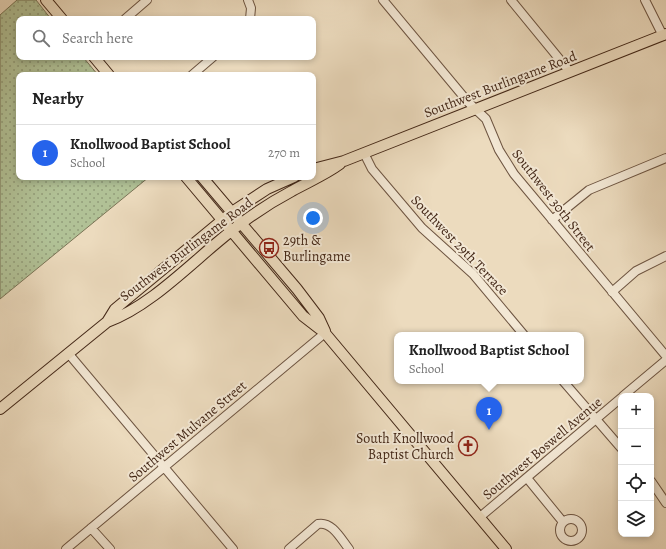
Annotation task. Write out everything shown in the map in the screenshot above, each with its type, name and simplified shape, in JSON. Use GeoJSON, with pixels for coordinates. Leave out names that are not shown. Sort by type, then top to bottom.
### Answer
{"type":"FeatureCollection","features":[{"type":"Feature","properties":{"kind":"main road"},"geometry":{"type":"LineString","coordinates":[[46,0],[59,16]]}},
{"type":"Feature","properties":{"kind":"main road","name":"Southwest Burlingame Road"},"geometry":{"type":"LineString","coordinates":[[316,169],[344,161],[664,35]]}},
{"type":"Feature","properties":{"kind":"main road"},"geometry":{"type":"LineString","coordinates":[[96,60],[106,72]]}},
{"type":"Feature","properties":{"kind":"main road","name":"Southwest Burlingame Road"},"geometry":{"type":"LineString","coordinates":[[316,179],[344,161]]}},
{"type":"Feature","properties":{"kind":"main road"},"geometry":{"type":"LineString","coordinates":[[189,180],[303,316],[325,333],[506,549]]}},
{"type":"Feature","properties":{"kind":"main road"},"geometry":{"type":"LineString","coordinates":[[205,180],[242,222],[297,289],[319,318],[325,333]]}},
{"type":"Feature","properties":{"kind":"main road","name":"Southwest Burlingame Road"},"geometry":{"type":"LineString","coordinates":[[0,409],[107,322],[115,310],[232,212],[267,189],[287,180]]}},
{"type":"Feature","properties":{"kind":"main road","name":"Southwest Burlingame Road"},"geometry":{"type":"LineString","coordinates":[[107,322],[118,318],[159,290],[242,222],[266,206],[314,180]]}},
{"type":"Feature","properties":{"kind":"street"},"geometry":{"type":"LineString","coordinates":[[129,16],[148,0]]}},
{"type":"Feature","properties":{"kind":"street"},"geometry":{"type":"LineString","coordinates":[[248,0],[251,8],[251,16]]}},
{"type":"Feature","properties":{"kind":"street","name":"Southwest 30th Street"},"geometry":{"type":"LineString","coordinates":[[383,0],[486,120],[499,150],[514,174],[666,356]]}},
{"type":"Feature","properties":{"kind":"street"},"geometry":{"type":"LineString","coordinates":[[511,0],[570,72]]}},
{"type":"Feature","properties":{"kind":"street"},"geometry":{"type":"LineString","coordinates":[[645,0],[664,35]]}},
{"type":"Feature","properties":{"kind":"street"},"geometry":{"type":"LineString","coordinates":[[196,72],[210,60]]}},
{"type":"Feature","properties":{"kind":"street","name":"Southwest 29th Terrace"},"geometry":{"type":"LineString","coordinates":[[364,153],[372,169],[422,228],[473,274],[521,332]]}},
{"type":"Feature","properties":{"kind":"street"},"geometry":{"type":"LineString","coordinates":[[552,220],[589,190],[666,158]]}},
{"type":"Feature","properties":{"kind":"street"},"geometry":{"type":"LineString","coordinates":[[612,292],[636,271],[666,256]]}},
{"type":"Feature","properties":{"kind":"street","name":"Southwest Mulvane Street"},"geometry":{"type":"LineString","coordinates":[[66,549],[325,333]]}},
{"type":"Feature","properties":{"kind":"street"},"geometry":{"type":"LineString","coordinates":[[68,353],[233,549]]}},
{"type":"Feature","properties":{"kind":"street","name":"Southwest Boswell Avenue"},"geometry":{"type":"LineString","coordinates":[[627,393],[666,360]]}},
{"type":"Feature","properties":{"kind":"street"},"geometry":{"type":"LineString","coordinates":[[565,384],[618,445]]}},
{"type":"Feature","properties":{"kind":"street","name":"Southwest Boswell Avenue"},"geometry":{"type":"LineString","coordinates":[[480,518],[618,400]]}},
{"type":"Feature","properties":{"kind":"street"},"geometry":{"type":"LineString","coordinates":[[527,478],[563,522]]}},
{"type":"Feature","properties":{"kind":"street"},"geometry":{"type":"LineString","coordinates":[[654,485],[666,503]]}},
{"type":"Feature","properties":{"kind":"street"},"geometry":{"type":"LineString","coordinates":[[289,549],[318,524],[322,523],[331,527],[349,549]]}},
{"type":"Feature","properties":{"kind":"street"},"geometry":{"type":"LineString","coordinates":[[91,528],[110,549]]}},
{"type":"Feature","properties":{"kind":"green space"},"geometry":{"type":"Polygon","coordinates":[[[17,0],[36,0],[49,16],[16,16],[16,60],[86,60],[96,72],[16,72],[16,180],[145,180],[0,299],[0,15],[17,0]]]}},
{"type":"Feature","properties":{"kind":"place","name":"29th & Burlingame"},"geometry":{"type":"Point","coordinates":[269,248]}},
{"type":"Feature","properties":{"kind":"place","name":"Knollwood Baptist School"},"geometry":{"type":"Point","coordinates":[489,430]}},
{"type":"Feature","properties":{"kind":"place","name":"South Knollwood Baptist Church"},"geometry":{"type":"Point","coordinates":[468,446]}}]}
